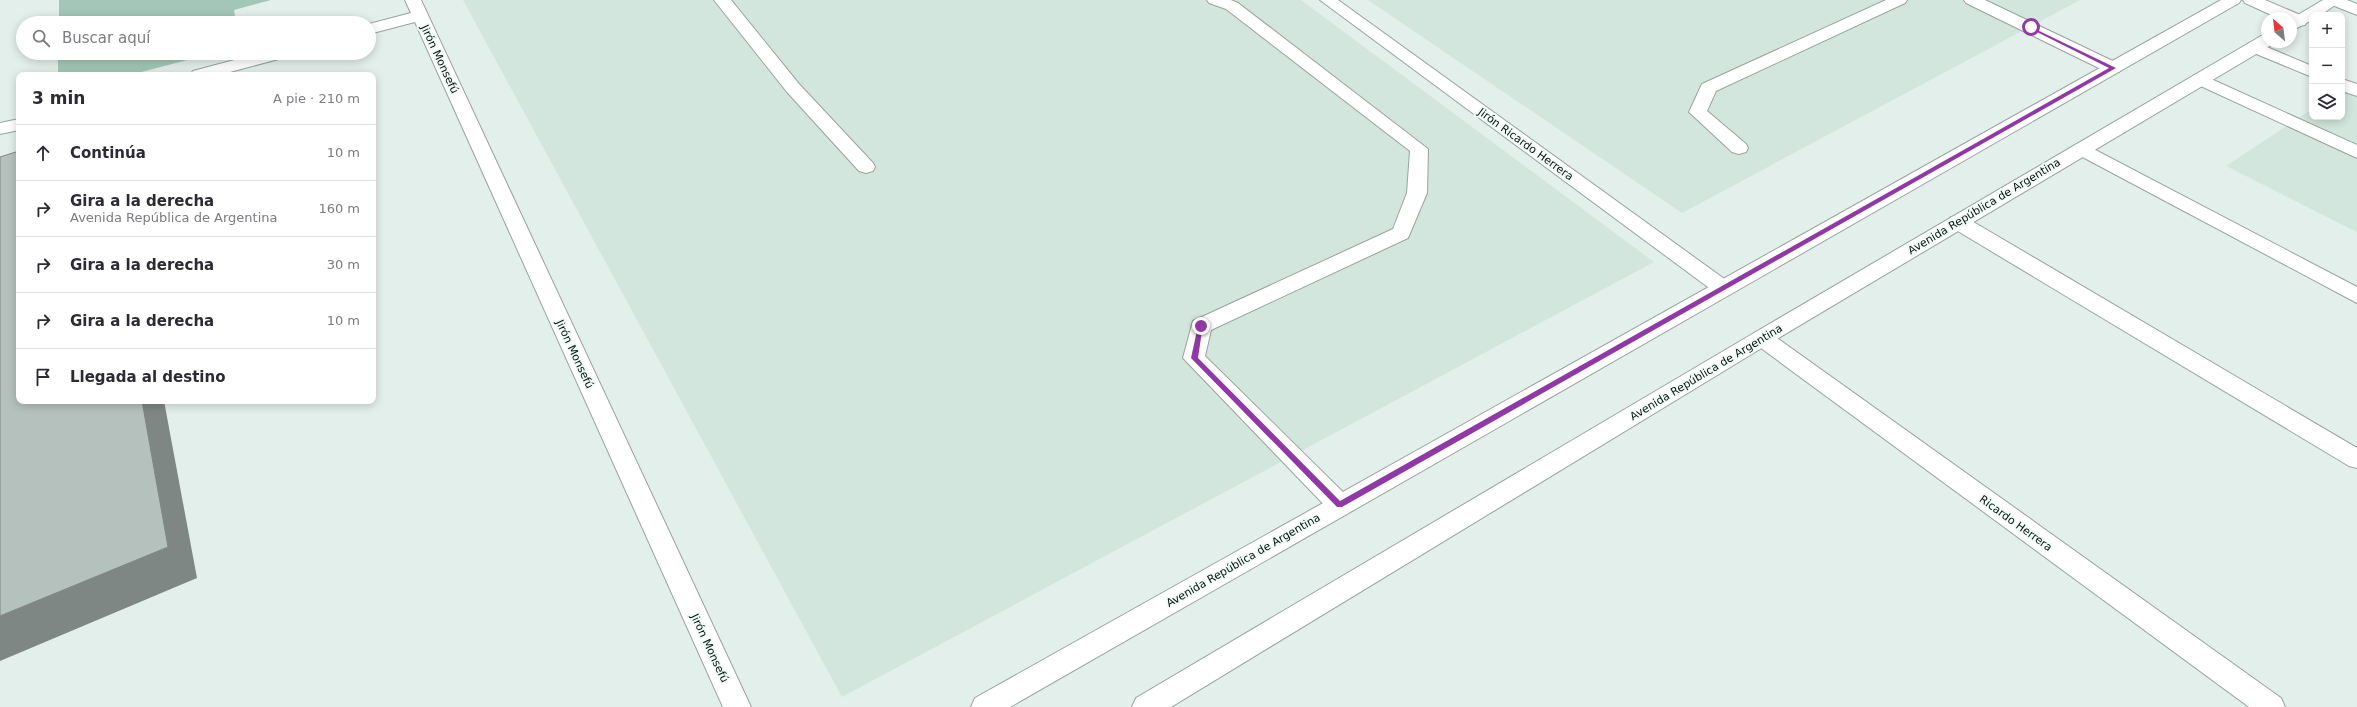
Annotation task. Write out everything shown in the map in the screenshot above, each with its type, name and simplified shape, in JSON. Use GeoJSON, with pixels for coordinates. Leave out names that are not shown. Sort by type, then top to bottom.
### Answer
{"type":"FeatureCollection","features":[{"type":"Feature","properties":{"kind":"main road"},"geometry":{"type":"LineString","coordinates":[[722,0],[793,88],[866,167]]}},
{"type":"Feature","properties":{"kind":"main road"},"geometry":{"type":"LineString","coordinates":[[1215,0],[1232,6],[1419,149],[1417,193],[1401,233],[1201,326],[1194,358],[1340,505]]}},
{"type":"Feature","properties":{"kind":"main road","name":"Jirón Ricardo Herrera"},"geometry":{"type":"LineString","coordinates":[[1328,0],[1723,288]]}},
{"type":"Feature","properties":{"kind":"main road"},"geometry":{"type":"LineString","coordinates":[[1739,148],[1698,112],[1708,88],[1899,0]]}},
{"type":"Feature","properties":{"kind":"main road"},"geometry":{"type":"LineString","coordinates":[[1972,0],[2113,68]]}},
{"type":"Feature","properties":{"kind":"main road","name":"Avenida República de Argentina"},"geometry":{"type":"LineString","coordinates":[[985,707],[2233,0]]}},
{"type":"Feature","properties":{"kind":"main road"},"geometry":{"type":"LineString","coordinates":[[2251,0],[2274,12]]}},
{"type":"Feature","properties":{"kind":"main road"},"geometry":{"type":"LineString","coordinates":[[2297,22],[2333,0],[2357,10]]}},
{"type":"Feature","properties":{"kind":"main road"},"geometry":{"type":"LineString","coordinates":[[376,25],[417,7]]}},
{"type":"Feature","properties":{"kind":"main road","name":"Jirón Monsefú"},"geometry":{"type":"LineString","coordinates":[[417,7],[737,707]]}},
{"type":"Feature","properties":{"kind":"main road","name":"Avenida República de Argentina"},"geometry":{"type":"LineString","coordinates":[[1146,707],[1762,338],[2261,44]]}},
{"type":"Feature","properties":{"kind":"main road"},"geometry":{"type":"LineString","coordinates":[[2268,48],[2309,70]]}},
{"type":"Feature","properties":{"kind":"main road"},"geometry":{"type":"LineString","coordinates":[[210,72],[254,60]]}},
{"type":"Feature","properties":{"kind":"main road"},"geometry":{"type":"LineString","coordinates":[[2200,79],[2357,152]]}},
{"type":"Feature","properties":{"kind":"main road"},"geometry":{"type":"LineString","coordinates":[[2345,85],[2357,91]]}},
{"type":"Feature","properties":{"kind":"main road"},"geometry":{"type":"LineString","coordinates":[[0,130],[16,125]]}},
{"type":"Feature","properties":{"kind":"main road"},"geometry":{"type":"LineString","coordinates":[[2082,149],[2357,296]]}},
{"type":"Feature","properties":{"kind":"main road"},"geometry":{"type":"LineString","coordinates":[[1958,222],[2357,459]]}},
{"type":"Feature","properties":{"kind":"main road","name":"Ricardo Herrera"},"geometry":{"type":"LineString","coordinates":[[1762,338],[2271,707]]}},
{"type":"Feature","properties":{"kind":"shaded area"},"geometry":{"type":"Polygon","coordinates":[[[463,0],[1301,0],[1654,262],[842,697],[463,0]]]}},
{"type":"Feature","properties":{"kind":"shaded area"},"geometry":{"type":"Polygon","coordinates":[[[1368,0],[2080,0],[1682,213],[1368,0]]]}},
{"type":"Feature","properties":{"kind":"shaded area"},"geometry":{"type":"Polygon","coordinates":[[[2354,82],[2357,83],[2357,232],[2226,166],[2309,111],[2309,120],[2345,120],[2345,88],[2354,82]]]}},
{"type":"Feature","properties":{"kind":"green space"},"geometry":{"type":"Polygon","coordinates":[[[59,0],[271,0],[234,10],[235,16],[59,16],[59,0]]]}},
{"type":"Feature","properties":{"kind":"green space"},"geometry":{"type":"Polygon","coordinates":[[[58,60],[187,60],[141,72],[58,72],[58,60]]]}},
{"type":"Feature","properties":{"kind":"building"},"geometry":{"type":"Polygon","coordinates":[[[16,152],[16,404],[143,404],[168,547],[0,616],[0,157],[16,152]]]}},
{"type":"Feature","properties":{"kind":"route"},"geometry":{"type":"LineString","coordinates":[[1201,326],[1194,358],[1340,505],[2113,68],[2031,27]]}}]}
